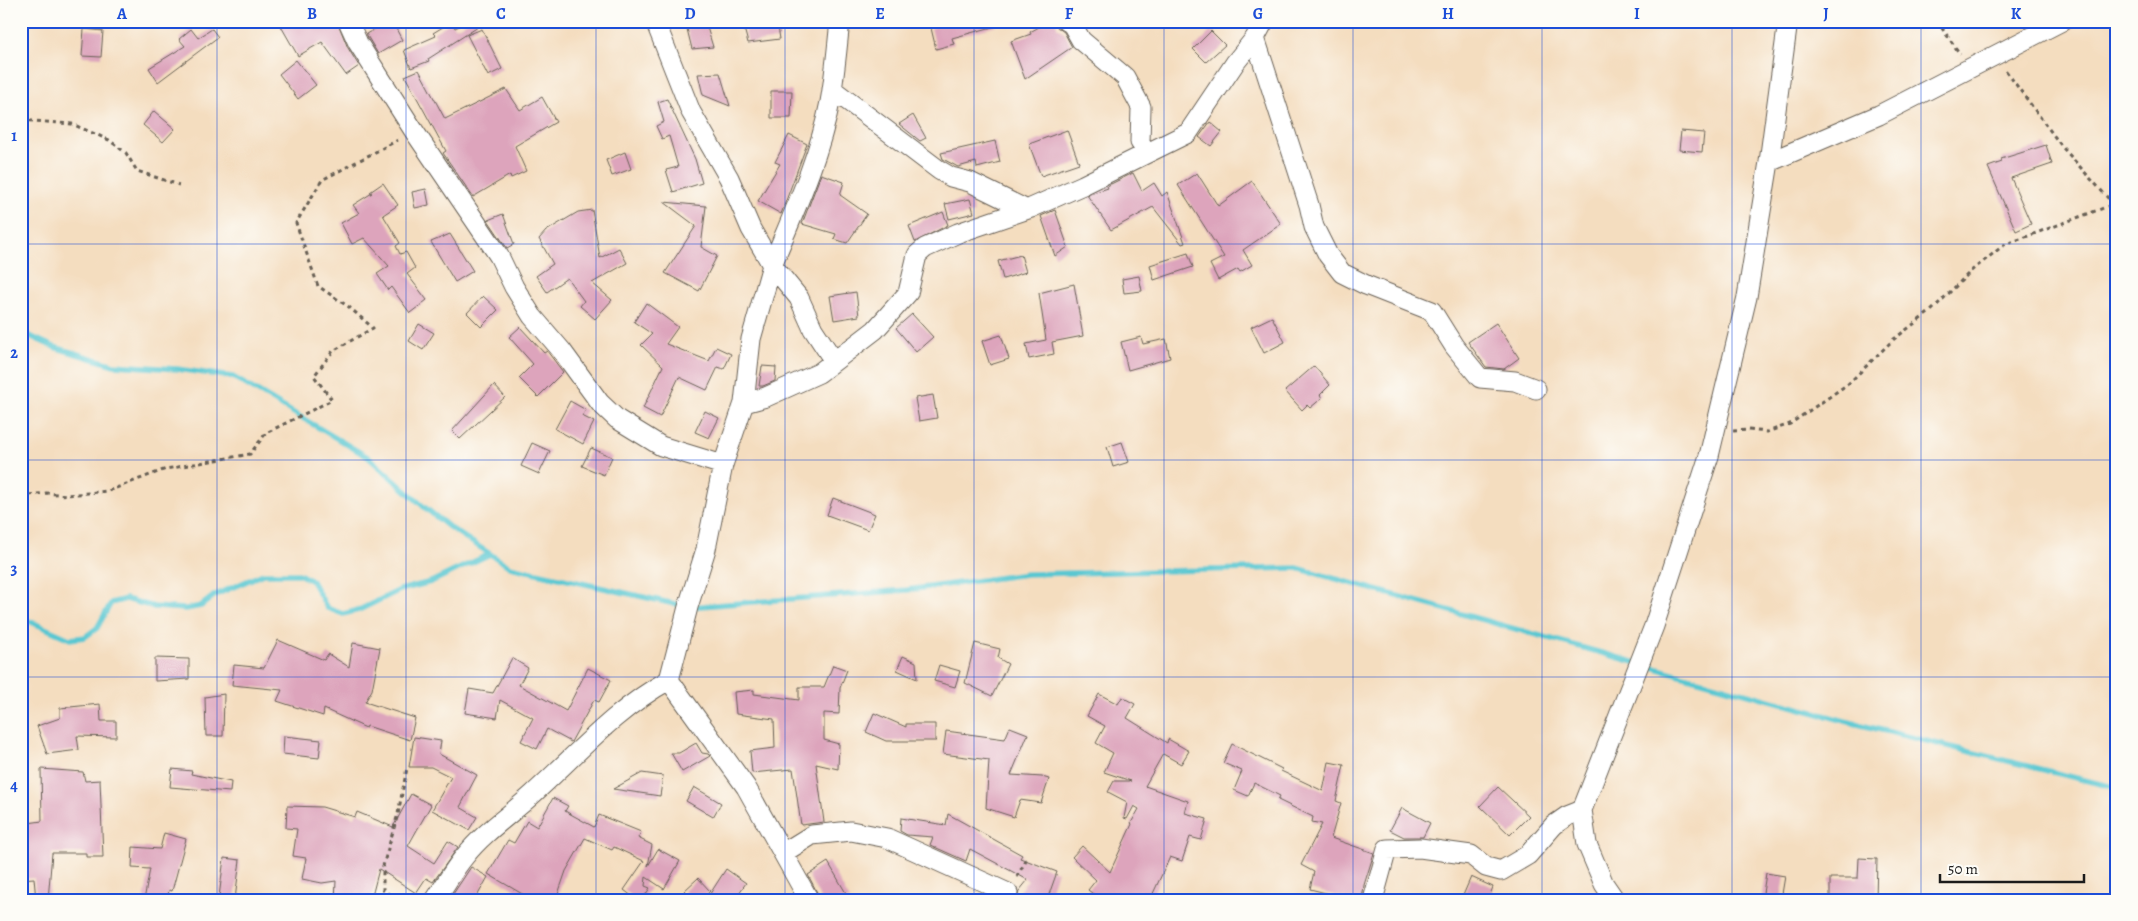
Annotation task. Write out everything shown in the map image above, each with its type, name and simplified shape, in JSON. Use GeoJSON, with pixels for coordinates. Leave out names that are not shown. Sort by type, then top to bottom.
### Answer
{"type":"FeatureCollection","features":[{"type":"Feature","properties":{"kind":"street"},"geometry":{"type":"LineString","coordinates":[[348,21],[358,43],[414,131],[499,256],[514,287],[532,316],[577,370],[600,404],[617,419],[661,446],[723,465]]}},
{"type":"Feature","properties":{"kind":"street"},"geometry":{"type":"LineString","coordinates":[[654,21],[691,112],[729,178],[751,229],[772,265],[799,298],[814,329],[834,361]]}},
{"type":"Feature","properties":{"kind":"street"},"geometry":{"type":"LineString","coordinates":[[435,900],[465,856],[501,821],[532,795],[619,713],[644,694],[669,680],[688,607],[706,549],[723,465],[744,403],[751,339],[772,265],[804,187],[823,127],[832,89],[840,21]]}},
{"type":"Feature","properties":{"kind":"street"},"geometry":{"type":"LineString","coordinates":[[1067,21],[1072,24],[1080,40],[1126,77],[1141,107],[1140,142],[1147,153]]}},
{"type":"Feature","properties":{"kind":"street"},"geometry":{"type":"LineString","coordinates":[[744,403],[766,397],[818,373],[875,330],[908,293],[917,255],[926,248],[958,233],[1025,209],[1083,185],[1188,133],[1255,38],[1264,21]]}},
{"type":"Feature","properties":{"kind":"street"},"geometry":{"type":"LineString","coordinates":[[1615,900],[1604,884],[1587,844],[1582,810],[1654,626],[1713,437],[1747,297],[1769,162],[1788,21]]}},
{"type":"Feature","properties":{"kind":"street"},"geometry":{"type":"LineString","coordinates":[[1769,162],[1879,115],[2062,21]]}},
{"type":"Feature","properties":{"kind":"street"},"geometry":{"type":"LineString","coordinates":[[1255,38],[1309,205],[1314,227],[1328,255],[1342,273],[1366,285],[1432,311],[1454,346],[1480,378],[1515,381],[1536,389]]}},
{"type":"Feature","properties":{"kind":"street"},"geometry":{"type":"LineString","coordinates":[[832,89],[939,170],[951,177],[970,182],[1025,209]]}},
{"type":"Feature","properties":{"kind":"street"},"geometry":{"type":"LineString","coordinates":[[669,680],[746,787],[809,900]]}},
{"type":"Feature","properties":{"kind":"street"},"geometry":{"type":"LineString","coordinates":[[1373,900],[1388,849],[1420,848],[1471,854],[1486,867],[1502,870],[1528,855],[1554,825],[1567,816],[1582,810]]}},
{"type":"Feature","properties":{"kind":"street"},"geometry":{"type":"LineString","coordinates":[[783,853],[812,835],[851,831],[887,838],[1008,893]]}},
{"type":"Feature","properties":{"kind":"path"},"geometry":{"type":"LineString","coordinates":[[1937,21],[1971,69]]}},
{"type":"Feature","properties":{"kind":"path"},"geometry":{"type":"LineString","coordinates":[[1995,56],[2063,148],[2115,203],[2117,208]]}},
{"type":"Feature","properties":{"kind":"path"},"geometry":{"type":"LineString","coordinates":[[21,120],[72,124],[109,140],[126,153],[137,171],[180,185]]}},
{"type":"Feature","properties":{"kind":"path"},"geometry":{"type":"LineString","coordinates":[[21,496],[46,493],[67,495],[108,491],[166,469],[250,454],[266,433],[332,400],[314,376],[333,351],[373,328],[349,307],[318,286],[296,223],[322,180],[414,131]]}},
{"type":"Feature","properties":{"kind":"path"},"geometry":{"type":"LineString","coordinates":[[1713,437],[1740,430],[1768,432],[1790,424],[1848,384],[1894,339],[1931,311],[1971,271],[2004,245],[2115,203]]}},
{"type":"Feature","properties":{"kind":"path"},"geometry":{"type":"LineString","coordinates":[[397,900],[383,890],[383,866],[398,814],[407,768]]}},
{"type":"Feature","properties":{"kind":"building"},"geometry":{"type":"Polygon","coordinates":[[[278,21],[337,21],[348,48],[359,66],[346,75],[322,42],[298,56],[278,21]]]}},
{"type":"Feature","properties":{"kind":"building"},"geometry":{"type":"Polygon","coordinates":[[[392,21],[402,40],[378,54],[366,34],[392,21]]]}},
{"type":"Feature","properties":{"kind":"building"},"geometry":{"type":"Polygon","coordinates":[[[470,21],[475,21],[478,27],[428,59],[429,61],[411,68],[404,50],[436,36],[433,33],[451,22],[455,28],[470,21]]]}},
{"type":"Feature","properties":{"kind":"building"},"geometry":{"type":"Polygon","coordinates":[[[742,21],[777,21],[780,39],[748,43],[742,21]]]}},
{"type":"Feature","properties":{"kind":"building"},"geometry":{"type":"Polygon","coordinates":[[[957,21],[995,21],[996,26],[952,38],[954,44],[936,49],[931,28],[957,21]]]}},
{"type":"Feature","properties":{"kind":"building"},"geometry":{"type":"Polygon","coordinates":[[[1050,21],[1056,21],[1057,27],[1064,32],[1072,47],[1025,79],[1011,41],[1031,34],[1030,32],[1050,21]]]}},
{"type":"Feature","properties":{"kind":"building"},"geometry":{"type":"Polygon","coordinates":[[[706,24],[713,47],[692,49],[687,29],[706,24]]]}},
{"type":"Feature","properties":{"kind":"building"},"geometry":{"type":"Polygon","coordinates":[[[84,29],[103,31],[101,57],[82,56],[84,29]]]}},
{"type":"Feature","properties":{"kind":"building"},"geometry":{"type":"Polygon","coordinates":[[[191,29],[198,38],[212,29],[218,37],[158,82],[149,68],[185,46],[179,39],[191,29]]]}},
{"type":"Feature","properties":{"kind":"building"},"geometry":{"type":"Polygon","coordinates":[[[482,29],[502,69],[488,76],[467,35],[482,29]]]}},
{"type":"Feature","properties":{"kind":"building"},"geometry":{"type":"Polygon","coordinates":[[[1211,31],[1225,45],[1206,62],[1193,49],[1211,31]]]}},
{"type":"Feature","properties":{"kind":"building"},"geometry":{"type":"Polygon","coordinates":[[[296,60],[316,85],[298,99],[279,74],[296,60]]]}},
{"type":"Feature","properties":{"kind":"building"},"geometry":{"type":"Polygon","coordinates":[[[419,70],[445,119],[506,89],[520,110],[542,97],[556,122],[515,146],[526,171],[511,178],[510,175],[473,197],[443,153],[446,151],[405,76],[419,70]]]}},
{"type":"Feature","properties":{"kind":"building"},"geometry":{"type":"Polygon","coordinates":[[[720,73],[730,106],[703,95],[698,74],[720,73]]]}},
{"type":"Feature","properties":{"kind":"building"},"geometry":{"type":"Polygon","coordinates":[[[771,91],[792,91],[791,118],[771,118],[771,91]]]}},
{"type":"Feature","properties":{"kind":"building"},"geometry":{"type":"Polygon","coordinates":[[[667,99],[695,159],[702,183],[673,192],[666,170],[678,167],[669,136],[662,139],[656,126],[664,122],[658,102],[667,99]]]}},
{"type":"Feature","properties":{"kind":"building"},"geometry":{"type":"Polygon","coordinates":[[[154,111],[175,129],[163,142],[143,125],[154,111]]]}},
{"type":"Feature","properties":{"kind":"building"},"geometry":{"type":"Polygon","coordinates":[[[913,115],[926,138],[920,141],[899,124],[913,115]]]}},
{"type":"Feature","properties":{"kind":"building"},"geometry":{"type":"Polygon","coordinates":[[[1210,122],[1222,132],[1211,146],[1199,137],[1210,122]]]}},
{"type":"Feature","properties":{"kind":"building"},"geometry":{"type":"Polygon","coordinates":[[[1067,130],[1079,163],[1041,176],[1029,144],[1067,130]]]}},
{"type":"Feature","properties":{"kind":"building"},"geometry":{"type":"Polygon","coordinates":[[[1681,131],[1704,133],[1702,152],[1679,150],[1681,131]]]}},
{"type":"Feature","properties":{"kind":"building"},"geometry":{"type":"Polygon","coordinates":[[[789,135],[807,144],[781,214],[758,201],[780,164],[775,162],[789,135]]]}},
{"type":"Feature","properties":{"kind":"building"},"geometry":{"type":"Polygon","coordinates":[[[995,141],[1000,162],[977,168],[976,162],[958,167],[943,159],[941,153],[995,141]]]}},
{"type":"Feature","properties":{"kind":"building"},"geometry":{"type":"Polygon","coordinates":[[[2046,145],[2052,164],[2011,178],[2031,224],[2016,231],[1988,167],[2002,162],[2001,159],[2046,145]]]}},
{"type":"Feature","properties":{"kind":"building"},"geometry":{"type":"Polygon","coordinates":[[[625,152],[631,169],[612,176],[606,160],[625,152]]]}},
{"type":"Feature","properties":{"kind":"building"},"geometry":{"type":"Polygon","coordinates":[[[1133,173],[1142,191],[1154,183],[1162,196],[1167,192],[1185,243],[1182,244],[1153,207],[1111,230],[1087,195],[1108,188],[1107,186],[1133,173]]]}},
{"type":"Feature","properties":{"kind":"building"},"geometry":{"type":"Polygon","coordinates":[[[1197,173],[1218,206],[1252,181],[1281,224],[1243,250],[1252,265],[1240,272],[1238,269],[1218,280],[1210,264],[1224,257],[1178,185],[1197,173]]]}},
{"type":"Feature","properties":{"kind":"building"},"geometry":{"type":"Polygon","coordinates":[[[821,174],[844,182],[840,195],[867,214],[847,243],[834,239],[836,234],[802,224],[821,174]]]}},
{"type":"Feature","properties":{"kind":"building"},"geometry":{"type":"Polygon","coordinates":[[[383,183],[398,205],[383,215],[400,243],[396,246],[400,254],[406,252],[415,268],[407,274],[427,300],[410,313],[391,287],[388,290],[377,274],[389,266],[364,238],[352,244],[341,223],[359,213],[353,205],[372,193],[370,192],[383,183]]]}},
{"type":"Feature","properties":{"kind":"building"},"geometry":{"type":"Polygon","coordinates":[[[426,189],[429,205],[415,208],[412,192],[426,189]]]}},
{"type":"Feature","properties":{"kind":"building"},"geometry":{"type":"Polygon","coordinates":[[[970,199],[974,213],[949,219],[945,204],[970,199]]]}},
{"type":"Feature","properties":{"kind":"building"},"geometry":{"type":"Polygon","coordinates":[[[664,202],[706,206],[701,247],[717,256],[699,291],[665,273],[696,226],[664,202]]]}},
{"type":"Feature","properties":{"kind":"building"},"geometry":{"type":"Polygon","coordinates":[[[592,210],[600,258],[619,248],[627,263],[592,283],[612,300],[595,319],[580,306],[584,301],[567,278],[547,292],[536,276],[553,264],[539,239],[546,231],[578,212],[592,210]]]}},
{"type":"Feature","properties":{"kind":"building"},"geometry":{"type":"Polygon","coordinates":[[[1055,210],[1068,247],[1055,256],[1041,216],[1055,210]]]}},
{"type":"Feature","properties":{"kind":"building"},"geometry":{"type":"Polygon","coordinates":[[[943,212],[948,225],[915,242],[909,226],[943,212]]]}},
{"type":"Feature","properties":{"kind":"building"},"geometry":{"type":"Polygon","coordinates":[[[503,214],[514,244],[507,248],[488,220],[503,214]]]}},
{"type":"Feature","properties":{"kind":"building"},"geometry":{"type":"Polygon","coordinates":[[[450,234],[473,271],[455,282],[431,242],[450,234]]]}},
{"type":"Feature","properties":{"kind":"building"},"geometry":{"type":"Polygon","coordinates":[[[1188,253],[1193,267],[1154,280],[1150,265],[1188,253]]]}},
{"type":"Feature","properties":{"kind":"building"},"geometry":{"type":"Polygon","coordinates":[[[1021,255],[1026,272],[1003,279],[998,261],[1021,255]]]}},
{"type":"Feature","properties":{"kind":"building"},"geometry":{"type":"Polygon","coordinates":[[[1139,276],[1142,291],[1124,293],[1122,279],[1139,276]]]}},
{"type":"Feature","properties":{"kind":"building"},"geometry":{"type":"Polygon","coordinates":[[[1074,284],[1083,336],[1052,342],[1054,354],[1029,359],[1026,344],[1046,340],[1039,293],[1074,284]]]}},
{"type":"Feature","properties":{"kind":"building"},"geometry":{"type":"Polygon","coordinates":[[[856,292],[859,316],[834,320],[830,296],[856,292]]]}},
{"type":"Feature","properties":{"kind":"building"},"geometry":{"type":"Polygon","coordinates":[[[483,296],[498,310],[481,327],[467,313],[483,296]]]}},
{"type":"Feature","properties":{"kind":"building"},"geometry":{"type":"Polygon","coordinates":[[[646,303],[678,327],[666,344],[709,361],[716,347],[731,354],[724,369],[718,367],[707,390],[679,377],[660,417],[643,408],[663,366],[641,345],[652,334],[634,322],[646,303]]]}},
{"type":"Feature","properties":{"kind":"building"},"geometry":{"type":"Polygon","coordinates":[[[912,314],[933,337],[916,352],[896,328],[912,314]]]}},
{"type":"Feature","properties":{"kind":"building"},"geometry":{"type":"Polygon","coordinates":[[[1272,317],[1285,342],[1264,353],[1251,327],[1272,317]]]}},
{"type":"Feature","properties":{"kind":"building"},"geometry":{"type":"Polygon","coordinates":[[[1496,323],[1519,358],[1504,369],[1486,367],[1468,342],[1496,323]]]}},
{"type":"Feature","properties":{"kind":"building"},"geometry":{"type":"Polygon","coordinates":[[[419,324],[434,333],[423,350],[409,341],[419,324]]]}},
{"type":"Feature","properties":{"kind":"building"},"geometry":{"type":"Polygon","coordinates":[[[520,327],[544,353],[547,351],[563,372],[538,397],[519,378],[533,364],[509,337],[520,327]]]}},
{"type":"Feature","properties":{"kind":"building"},"geometry":{"type":"Polygon","coordinates":[[[1001,335],[1009,359],[990,365],[982,341],[1001,335]]]}},
{"type":"Feature","properties":{"kind":"building"},"geometry":{"type":"Polygon","coordinates":[[[1141,337],[1143,344],[1166,339],[1170,358],[1128,370],[1121,342],[1141,337]]]}},
{"type":"Feature","properties":{"kind":"building"},"geometry":{"type":"Polygon","coordinates":[[[762,366],[776,367],[775,381],[759,386],[762,366]]]}},
{"type":"Feature","properties":{"kind":"building"},"geometry":{"type":"Polygon","coordinates":[[[1314,366],[1330,385],[1320,395],[1322,398],[1310,408],[1307,405],[1302,410],[1285,391],[1314,366]]]}},
{"type":"Feature","properties":{"kind":"building"},"geometry":{"type":"Polygon","coordinates":[[[494,385],[505,397],[460,439],[452,431],[494,385]]]}},
{"type":"Feature","properties":{"kind":"building"},"geometry":{"type":"Polygon","coordinates":[[[933,395],[937,418],[919,421],[915,398],[933,395]]]}},
{"type":"Feature","properties":{"kind":"building"},"geometry":{"type":"Polygon","coordinates":[[[570,401],[586,410],[582,416],[594,422],[583,444],[555,429],[570,401]]]}},
{"type":"Feature","properties":{"kind":"building"},"geometry":{"type":"Polygon","coordinates":[[[705,411],[719,418],[709,438],[695,432],[705,411]]]}},
{"type":"Feature","properties":{"kind":"building"},"geometry":{"type":"Polygon","coordinates":[[[1122,442],[1129,462],[1113,467],[1107,447],[1122,442]]]}},
{"type":"Feature","properties":{"kind":"building"},"geometry":{"type":"Polygon","coordinates":[[[532,443],[550,451],[539,474],[521,466],[532,443]]]}},
{"type":"Feature","properties":{"kind":"building"},"geometry":{"type":"Polygon","coordinates":[[[591,448],[612,457],[604,475],[582,466],[591,448]]]}},
{"type":"Feature","properties":{"kind":"building"},"geometry":{"type":"Polygon","coordinates":[[[833,498],[875,514],[868,530],[827,515],[833,498]]]}},
{"type":"Feature","properties":{"kind":"building"},"geometry":{"type":"Polygon","coordinates":[[[278,640],[324,660],[328,654],[349,667],[353,643],[380,648],[372,690],[365,702],[415,718],[410,740],[367,726],[366,728],[324,709],[323,716],[277,701],[282,690],[232,685],[234,665],[264,668],[278,640]]]}},
{"type":"Feature","properties":{"kind":"building"},"geometry":{"type":"Polygon","coordinates":[[[975,643],[1000,649],[998,658],[1008,664],[992,696],[965,683],[975,643]]]}},
{"type":"Feature","properties":{"kind":"building"},"geometry":{"type":"Polygon","coordinates":[[[903,656],[916,662],[917,679],[897,670],[903,656]]]}},
{"type":"Feature","properties":{"kind":"building"},"geometry":{"type":"Polygon","coordinates":[[[155,658],[189,659],[189,679],[155,681],[155,658]]]}},
{"type":"Feature","properties":{"kind":"building"},"geometry":{"type":"Polygon","coordinates":[[[512,658],[528,668],[519,685],[566,711],[588,668],[611,680],[599,702],[594,700],[571,742],[547,729],[537,749],[521,741],[533,718],[500,700],[497,718],[465,713],[469,689],[493,693],[512,658]]]}},
{"type":"Feature","properties":{"kind":"building"},"geometry":{"type":"Polygon","coordinates":[[[833,665],[847,670],[840,688],[839,714],[824,713],[824,740],[839,744],[838,769],[816,764],[824,822],[801,825],[793,769],[752,773],[750,751],[775,748],[774,719],[736,714],[734,692],[754,690],[754,694],[799,700],[799,687],[824,687],[833,665]]]}},
{"type":"Feature","properties":{"kind":"building"},"geometry":{"type":"Polygon","coordinates":[[[939,665],[960,671],[955,687],[934,681],[939,665]]]}},
{"type":"Feature","properties":{"kind":"building"},"geometry":{"type":"Polygon","coordinates":[[[224,694],[223,736],[206,736],[205,697],[224,694]]]}},
{"type":"Feature","properties":{"kind":"building"},"geometry":{"type":"Polygon","coordinates":[[[1099,694],[1118,704],[1122,697],[1135,704],[1127,718],[1167,743],[1168,739],[1189,751],[1181,764],[1163,754],[1145,786],[1188,801],[1185,813],[1207,819],[1201,840],[1190,837],[1182,861],[1170,857],[1150,900],[1101,900],[1088,890],[1096,880],[1072,857],[1082,846],[1110,872],[1139,809],[1134,806],[1127,819],[1124,818],[1127,802],[1108,792],[1114,781],[1131,781],[1104,772],[1113,753],[1096,743],[1105,726],[1087,716],[1099,694]]]}},
{"type":"Feature","properties":{"kind":"building"},"geometry":{"type":"Polygon","coordinates":[[[100,704],[101,721],[116,721],[116,737],[77,736],[79,750],[47,754],[37,726],[60,718],[60,708],[100,704]]]}},
{"type":"Feature","properties":{"kind":"building"},"geometry":{"type":"Polygon","coordinates":[[[874,713],[906,727],[906,724],[935,724],[936,741],[886,741],[866,732],[874,713]]]}},
{"type":"Feature","properties":{"kind":"building"},"geometry":{"type":"Polygon","coordinates":[[[1010,727],[1028,734],[1011,775],[1049,779],[1041,803],[1020,800],[1014,817],[986,808],[989,760],[943,754],[946,731],[1005,739],[1010,727]]]}},
{"type":"Feature","properties":{"kind":"building"},"geometry":{"type":"Polygon","coordinates":[[[284,736],[321,740],[319,758],[283,754],[284,736]]]}},
{"type":"Feature","properties":{"kind":"building"},"geometry":{"type":"Polygon","coordinates":[[[414,737],[441,741],[439,754],[477,775],[460,807],[477,817],[469,830],[432,810],[451,777],[431,767],[409,767],[414,737]]]}},
{"type":"Feature","properties":{"kind":"building"},"geometry":{"type":"Polygon","coordinates":[[[696,743],[702,753],[710,756],[682,772],[671,753],[679,753],[696,743]]]}},
{"type":"Feature","properties":{"kind":"building"},"geometry":{"type":"Polygon","coordinates":[[[1232,744],[1282,769],[1281,771],[1323,791],[1329,762],[1344,765],[1336,801],[1341,803],[1331,838],[1374,853],[1364,885],[1362,900],[1354,900],[1310,889],[1314,872],[1301,865],[1322,824],[1312,822],[1313,817],[1278,800],[1280,796],[1254,783],[1248,796],[1234,790],[1242,771],[1223,763],[1232,744]]]}},
{"type":"Feature","properties":{"kind":"building"},"geometry":{"type":"Polygon","coordinates":[[[41,769],[83,772],[85,781],[100,780],[103,857],[86,857],[86,853],[52,853],[48,900],[36,900],[34,878],[21,879],[21,824],[42,821],[41,769]]]}},
{"type":"Feature","properties":{"kind":"building"},"geometry":{"type":"Polygon","coordinates":[[[172,769],[192,771],[191,774],[231,782],[230,792],[170,787],[172,769]]]}},
{"type":"Feature","properties":{"kind":"building"},"geometry":{"type":"Polygon","coordinates":[[[642,773],[663,776],[660,796],[613,789],[642,773]]]}},
{"type":"Feature","properties":{"kind":"building"},"geometry":{"type":"Polygon","coordinates":[[[694,787],[721,803],[713,817],[686,801],[694,787]]]}},
{"type":"Feature","properties":{"kind":"building"},"geometry":{"type":"Polygon","coordinates":[[[1498,787],[1529,816],[1510,835],[1480,806],[1498,787]]]}},
{"type":"Feature","properties":{"kind":"building"},"geometry":{"type":"Polygon","coordinates":[[[411,794],[431,805],[408,846],[434,863],[448,841],[458,847],[433,882],[426,878],[416,893],[379,869],[371,900],[335,900],[336,881],[322,883],[302,879],[306,858],[293,856],[297,829],[286,828],[287,806],[322,807],[355,817],[357,812],[393,827],[411,794]]]}},
{"type":"Feature","properties":{"kind":"building"},"geometry":{"type":"Polygon","coordinates":[[[553,798],[568,806],[565,811],[594,827],[599,815],[641,832],[638,838],[652,845],[648,866],[658,849],[680,861],[664,889],[646,877],[645,886],[650,888],[642,900],[637,900],[624,890],[644,861],[614,847],[612,850],[585,838],[566,871],[556,900],[522,900],[524,895],[488,874],[508,840],[514,843],[527,821],[537,827],[553,798]]]}},
{"type":"Feature","properties":{"kind":"building"},"geometry":{"type":"Polygon","coordinates":[[[1402,808],[1430,823],[1423,837],[1404,837],[1390,830],[1402,808]]]}},
{"type":"Feature","properties":{"kind":"building"},"geometry":{"type":"Polygon","coordinates":[[[948,814],[1022,855],[1020,858],[1057,872],[1047,900],[1017,900],[1019,891],[1028,880],[970,849],[966,861],[930,845],[933,837],[907,835],[900,831],[901,818],[946,825],[948,814]]]}},
{"type":"Feature","properties":{"kind":"building"},"geometry":{"type":"Polygon","coordinates":[[[164,833],[186,839],[172,891],[169,890],[167,900],[144,900],[150,869],[132,868],[133,847],[160,849],[164,833]]]}},
{"type":"Feature","properties":{"kind":"building"},"geometry":{"type":"Polygon","coordinates":[[[224,858],[240,860],[235,899],[219,897],[224,858]]]}},
{"type":"Feature","properties":{"kind":"building"},"geometry":{"type":"Polygon","coordinates":[[[1859,858],[1877,859],[1876,900],[1830,900],[1830,878],[1858,878],[1859,858]]]}},
{"type":"Feature","properties":{"kind":"building"},"geometry":{"type":"Polygon","coordinates":[[[828,862],[850,900],[821,900],[808,875],[828,862]]]}},
{"type":"Feature","properties":{"kind":"building"},"geometry":{"type":"Polygon","coordinates":[[[471,867],[488,877],[475,900],[449,900],[471,867]]]}},
{"type":"Feature","properties":{"kind":"building"},"geometry":{"type":"Polygon","coordinates":[[[726,869],[746,883],[734,900],[706,900],[726,869]]]}},
{"type":"Feature","properties":{"kind":"building"},"geometry":{"type":"Polygon","coordinates":[[[1766,873],[1785,876],[1781,900],[1762,900],[1766,873]]]}},
{"type":"Feature","properties":{"kind":"building"},"geometry":{"type":"Polygon","coordinates":[[[1471,877],[1493,887],[1488,900],[1461,900],[1471,877]]]}},
{"type":"Feature","properties":{"kind":"building"},"geometry":{"type":"Polygon","coordinates":[[[698,878],[710,891],[701,900],[692,900],[684,891],[698,878]]]}},
{"type":"Feature","properties":{"kind":"waterway"},"geometry":{"type":"LineString","coordinates":[[21,332],[54,347],[114,365],[177,369],[233,377],[368,457],[449,527],[510,567],[688,607],[907,590],[1027,574],[1297,568],[1845,721],[2117,788]]}},
{"type":"Feature","properties":{"kind":"waterway"},"geometry":{"type":"LineString","coordinates":[[21,621],[29,621],[70,639],[85,637],[97,628],[111,603],[126,599],[154,607],[186,609],[201,606],[215,595],[263,574],[299,574],[312,581],[327,608],[343,614],[359,610],[400,590],[431,582],[490,554]]}}]}
